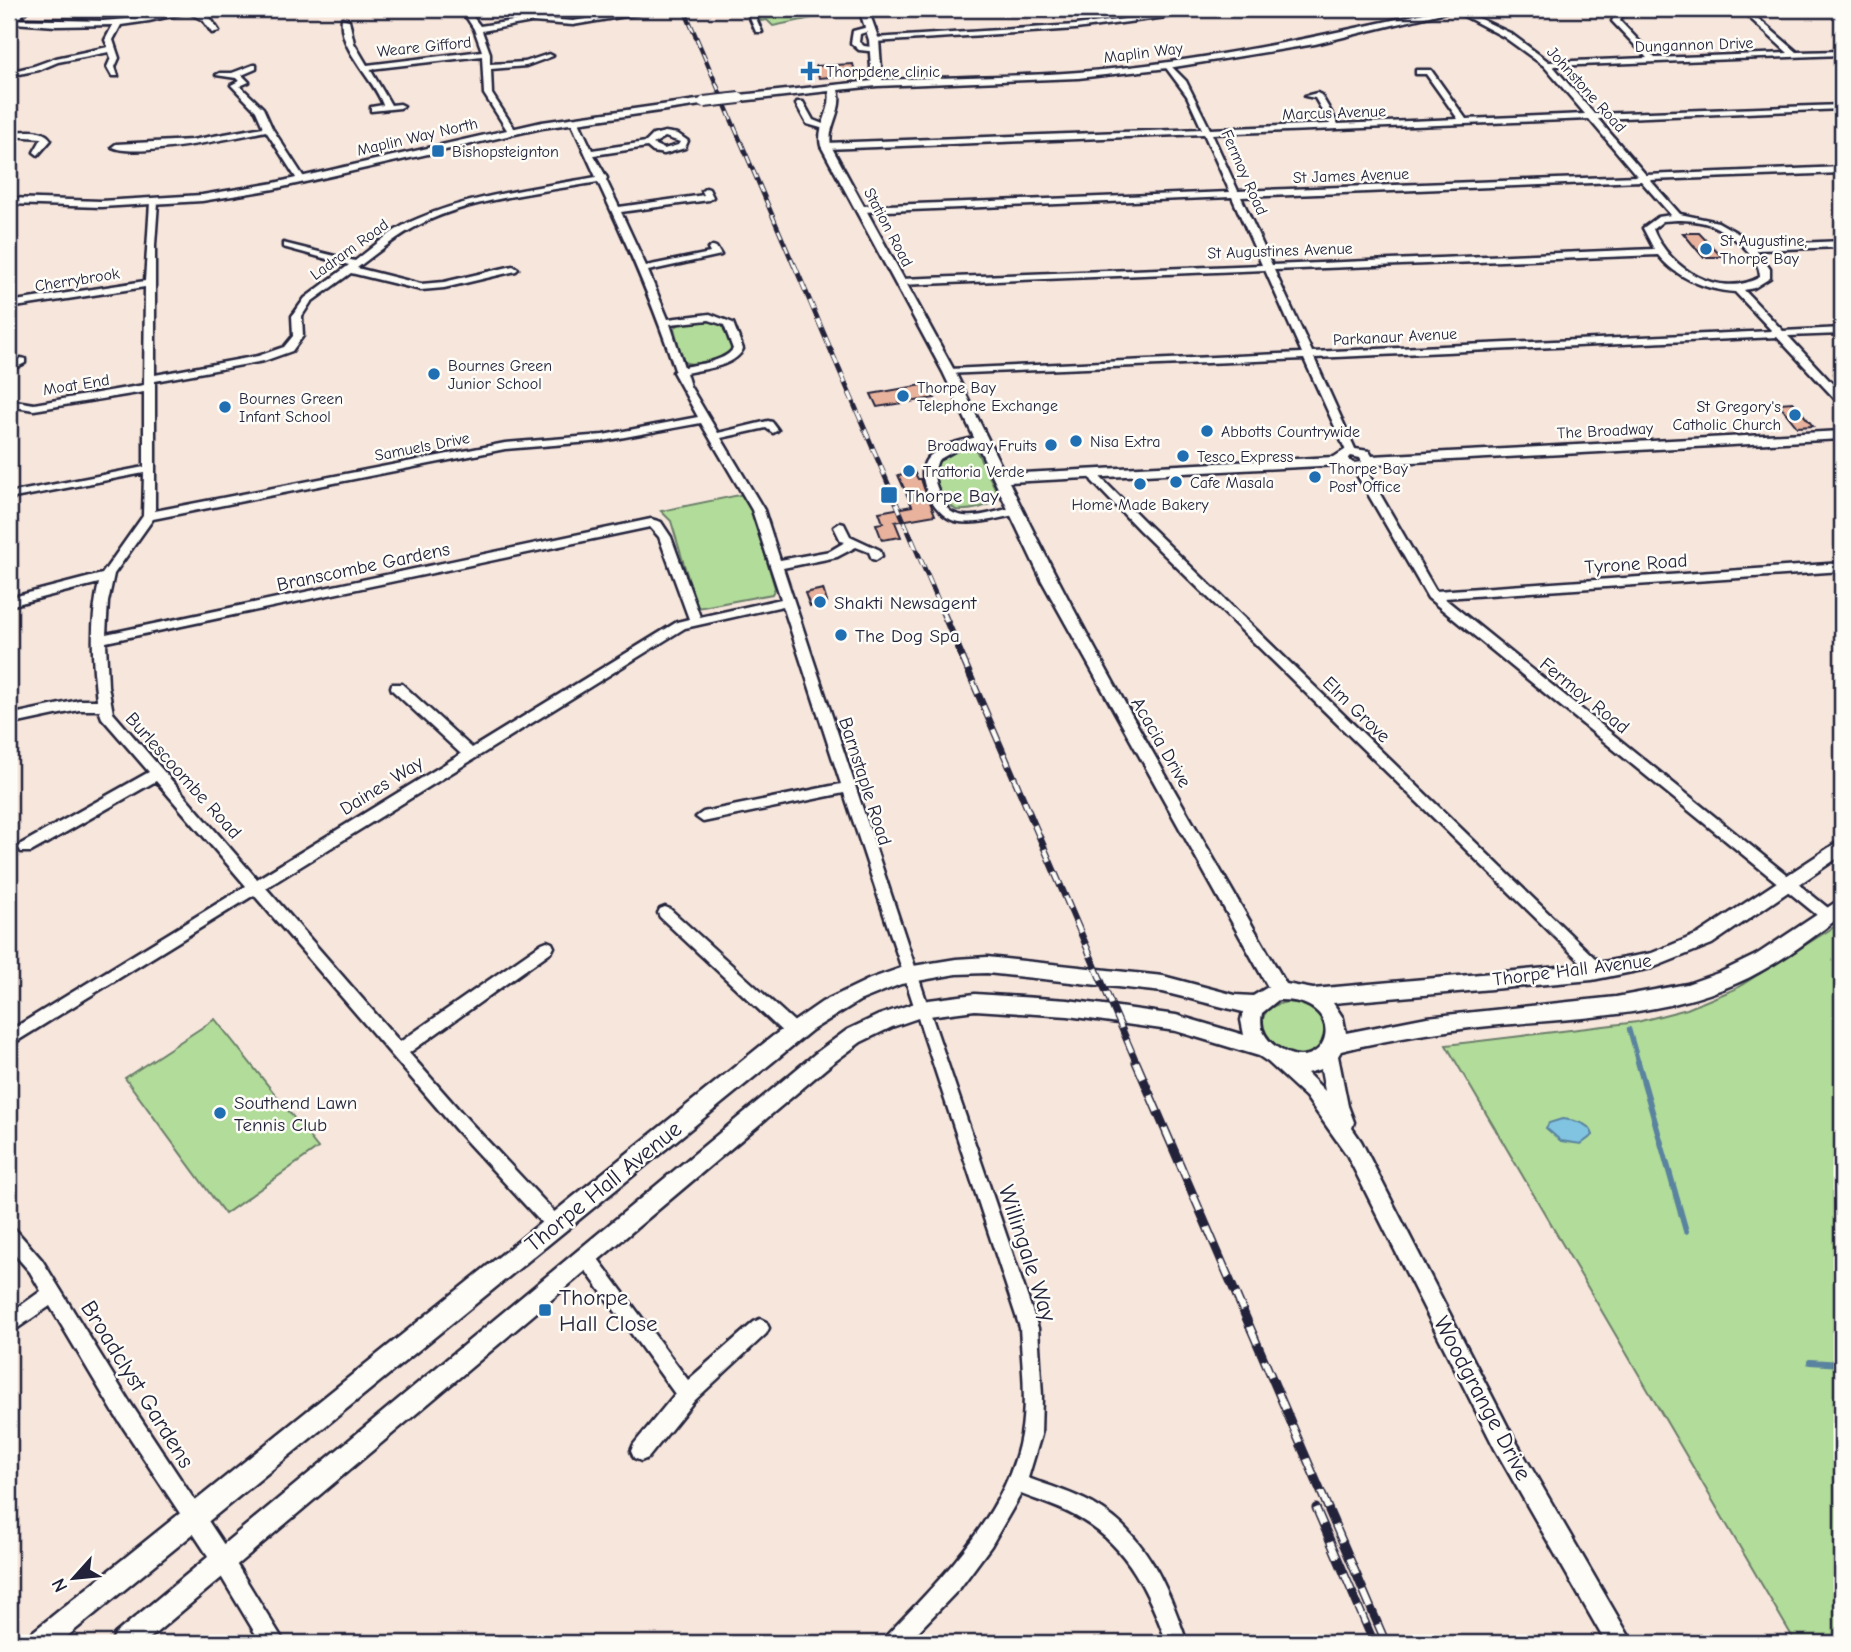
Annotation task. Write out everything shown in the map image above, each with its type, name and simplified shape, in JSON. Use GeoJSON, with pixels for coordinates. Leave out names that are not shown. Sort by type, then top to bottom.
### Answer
{"type":"FeatureCollection","features":[{"type":"Feature","properties":{"kind":"street"},"geometry":{"type":"LineString","coordinates":[[10,22],[25,9]]}},
{"type":"Feature","properties":{"kind":"street"},"geometry":{"type":"LineString","coordinates":[[10,22],[119,22],[152,19],[190,9],[206,18],[215,31]]}},
{"type":"Feature","properties":{"kind":"street"},"geometry":{"type":"LineString","coordinates":[[464,9],[478,29],[486,53],[488,94],[512,131]]}},
{"type":"Feature","properties":{"kind":"street"},"geometry":{"type":"LineString","coordinates":[[749,9],[760,25]]}},
{"type":"Feature","properties":{"kind":"street"},"geometry":{"type":"LineString","coordinates":[[863,9],[871,29],[877,83]]}},
{"type":"Feature","properties":{"kind":"street"},"geometry":{"type":"LineString","coordinates":[[871,29],[856,33],[855,43],[874,45],[1222,9]]}},
{"type":"Feature","properties":{"kind":"street","name":"Johnstone Road"},"geometry":{"type":"LineString","coordinates":[[1453,9],[1507,35],[1546,64],[1677,217]]}},
{"type":"Feature","properties":{"kind":"street","name":"Maplin Way"},"geometry":{"type":"LineString","coordinates":[[833,88],[877,83],[1077,75],[1168,65],[1315,41],[1453,9]]}},
{"type":"Feature","properties":{"kind":"street"},"geometry":{"type":"LineString","coordinates":[[1633,9],[1619,15],[1616,21],[1653,60]]}},
{"type":"Feature","properties":{"kind":"street"},"geometry":{"type":"LineString","coordinates":[[1743,9],[1795,55]]}},
{"type":"Feature","properties":{"kind":"street"},"geometry":{"type":"LineString","coordinates":[[478,29],[532,20],[573,23],[656,10]]}},
{"type":"Feature","properties":{"kind":"street","name":"Weare Gifford"},"geometry":{"type":"LineString","coordinates":[[345,20],[345,35],[383,92],[388,107]]}},
{"type":"Feature","properties":{"kind":"street"},"geometry":{"type":"LineString","coordinates":[[115,74],[111,67],[115,58],[110,36],[119,22]]}},
{"type":"Feature","properties":{"kind":"street"},"geometry":{"type":"LineString","coordinates":[[9,74],[63,58],[111,49]]}},
{"type":"Feature","properties":{"kind":"street","name":"Weare Gifford"},"geometry":{"type":"LineString","coordinates":[[366,66],[486,53]]}},
{"type":"Feature","properties":{"kind":"street","name":"Dungannon Drive"},"geometry":{"type":"LineString","coordinates":[[1546,64],[1842,53]]}},
{"type":"Feature","properties":{"kind":"street"},"geometry":{"type":"LineString","coordinates":[[486,67],[526,64],[549,56]]}},
{"type":"Feature","properties":{"kind":"street","name":"Fermoy Road"},"geometry":{"type":"LineString","coordinates":[[1168,65],[1187,89],[1207,131],[1307,355],[1346,456]]}},
{"type":"Feature","properties":{"kind":"street"},"geometry":{"type":"LineString","coordinates":[[235,80],[253,67]]}},
{"type":"Feature","properties":{"kind":"street"},"geometry":{"type":"LineString","coordinates":[[1438,71],[1424,72],[1463,121]]}},
{"type":"Feature","properties":{"kind":"street"},"geometry":{"type":"LineString","coordinates":[[104,76],[126,72]]}},
{"type":"Feature","properties":{"kind":"street"},"geometry":{"type":"LineString","coordinates":[[220,75],[235,80],[260,110],[268,128],[301,179]]}},
{"type":"Feature","properties":{"kind":"street","name":"Maplin Way North"},"geometry":{"type":"LineString","coordinates":[[9,201],[83,205],[155,202],[225,194],[574,120],[833,88]]}},
{"type":"Feature","properties":{"kind":"street","name":"Station Road"},"geometry":{"type":"LineString","coordinates":[[833,88],[836,104],[825,128],[826,146],[932,340]]}},
{"type":"Feature","properties":{"kind":"street"},"geometry":{"type":"LineString","coordinates":[[1327,95],[1313,96],[1335,126]]}},
{"type":"Feature","properties":{"kind":"street"},"geometry":{"type":"LineString","coordinates":[[800,104],[810,122],[825,128]]}},
{"type":"Feature","properties":{"kind":"street"},"geometry":{"type":"LineString","coordinates":[[374,109],[400,106]]}},
{"type":"Feature","properties":{"kind":"street","name":"Marcus Avenue"},"geometry":{"type":"LineString","coordinates":[[826,146],[1842,107]]}},
{"type":"Feature","properties":{"kind":"street","name":"Barnstaple Road"},"geometry":{"type":"LineString","coordinates":[[574,120],[643,269],[664,322],[678,372],[703,419],[755,503],[921,1009]]}},
{"type":"Feature","properties":{"kind":"street"},"geometry":{"type":"LineString","coordinates":[[116,147],[188,145],[268,128]]}},
{"type":"Feature","properties":{"kind":"street"},"geometry":{"type":"LineString","coordinates":[[9,134],[46,136],[47,140],[38,152]]}},
{"type":"Feature","properties":{"kind":"street"},"geometry":{"type":"LineString","coordinates":[[590,153],[649,144]]}},
{"type":"Feature","properties":{"kind":"street","name":"St James Avenue"},"geometry":{"type":"LineString","coordinates":[[862,209],[1842,170]]}},
{"type":"Feature","properties":{"kind":"street","name":"Ladram Road"},"geometry":{"type":"LineString","coordinates":[[148,384],[260,359],[288,349],[298,336],[297,316],[302,308],[351,266],[401,231],[452,208],[603,178]]}},
{"type":"Feature","properties":{"kind":"street"},"geometry":{"type":"LineString","coordinates":[[617,210],[709,197]]}},
{"type":"Feature","properties":{"kind":"street"},"geometry":{"type":"LineString","coordinates":[[149,516],[150,245],[155,202]]}},
{"type":"Feature","properties":{"kind":"street"},"geometry":{"type":"LineString","coordinates":[[1677,217],[1716,222],[1729,229],[1750,248],[1765,269],[1765,278],[1754,285],[1736,287],[1716,286],[1692,279],[1660,251],[1648,228],[1661,219],[1677,217]]}},
{"type":"Feature","properties":{"kind":"street"},"geometry":{"type":"LineString","coordinates":[[1750,248],[1842,244]]}},
{"type":"Feature","properties":{"kind":"street"},"geometry":{"type":"LineString","coordinates":[[286,245],[421,287],[444,285],[513,269]]}},
{"type":"Feature","properties":{"kind":"street","name":"St Augustines Avenue"},"geometry":{"type":"LineString","coordinates":[[900,282],[1660,251]]}},
{"type":"Feature","properties":{"kind":"street"},"geometry":{"type":"LineString","coordinates":[[643,269],[716,255]]}},
{"type":"Feature","properties":{"kind":"street","name":"Cherrybrook"},"geometry":{"type":"LineString","coordinates":[[9,305],[151,283]]}},
{"type":"Feature","properties":{"kind":"street"},"geometry":{"type":"LineString","coordinates":[[1736,287],[1842,400]]}},
{"type":"Feature","properties":{"kind":"street"},"geometry":{"type":"LineString","coordinates":[[664,322],[710,317],[723,320],[728,323],[737,349],[736,355],[729,359],[678,372]]}},
{"type":"Feature","properties":{"kind":"street","name":"Parkanaur Avenue"},"geometry":{"type":"LineString","coordinates":[[949,372],[1842,331]]}},
{"type":"Feature","properties":{"kind":"street","name":"Acacia Drive"},"geometry":{"type":"LineString","coordinates":[[932,340],[1082,642],[1280,991]]}},
{"type":"Feature","properties":{"kind":"street","name":"Moat End"},"geometry":{"type":"LineString","coordinates":[[9,368],[21,361]]}},
{"type":"Feature","properties":{"kind":"street","name":"Moat End"},"geometry":{"type":"LineString","coordinates":[[9,403],[34,407],[148,384]]}},
{"type":"Feature","properties":{"kind":"street","name":"Samuels Drive"},"geometry":{"type":"LineString","coordinates":[[149,516],[505,446],[624,435],[703,419]]}},
{"type":"Feature","properties":{"kind":"street"},"geometry":{"type":"LineString","coordinates":[[714,437],[769,424]]}},
{"type":"Feature","properties":{"kind":"street","name":"The Broadway"},"geometry":{"type":"LineString","coordinates":[[1364,464],[1842,435]]}},
{"type":"Feature","properties":{"kind":"street"},"geometry":{"type":"LineString","coordinates":[[982,439],[957,445],[933,458],[927,475],[929,485],[942,510],[948,515],[973,517],[1015,511]]}},
{"type":"Feature","properties":{"kind":"street"},"geometry":{"type":"LineString","coordinates":[[1001,478],[1346,456],[1349,466],[1364,464]]}},
{"type":"Feature","properties":{"kind":"street","name":"Fermoy Road"},"geometry":{"type":"LineString","coordinates":[[1364,464],[1432,594],[1786,884],[1835,910]]}},
{"type":"Feature","properties":{"kind":"street"},"geometry":{"type":"LineString","coordinates":[[9,496],[149,469]]}},
{"type":"Feature","properties":{"kind":"street","name":"Elm Grove"},"geometry":{"type":"LineString","coordinates":[[1094,473],[1096,480],[1143,527],[1597,969]]}},
{"type":"Feature","properties":{"kind":"street","name":"Burlescoombe Road"},"geometry":{"type":"LineString","coordinates":[[149,516],[106,578],[102,590],[103,705],[114,726],[256,884],[398,1052],[555,1225]]}},
{"type":"Feature","properties":{"kind":"street","name":"Branscombe Gardens"},"geometry":{"type":"LineString","coordinates":[[101,639],[651,523],[662,529],[695,620]]}},
{"type":"Feature","properties":{"kind":"street"},"geometry":{"type":"LineString","coordinates":[[840,527],[845,538],[874,550],[876,556]]}},
{"type":"Feature","properties":{"kind":"street"},"geometry":{"type":"LineString","coordinates":[[776,565],[833,554],[855,542]]}},
{"type":"Feature","properties":{"kind":"street","name":"Tyrone Road"},"geometry":{"type":"LineString","coordinates":[[1432,594],[1842,567]]}},
{"type":"Feature","properties":{"kind":"street"},"geometry":{"type":"LineString","coordinates":[[9,602],[106,578]]}},
{"type":"Feature","properties":{"kind":"street","name":"Daines Way"},"geometry":{"type":"LineString","coordinates":[[9,1039],[256,884],[681,625],[789,601]]}},
{"type":"Feature","properties":{"kind":"street"},"geometry":{"type":"LineString","coordinates":[[397,687],[469,753]]}},
{"type":"Feature","properties":{"kind":"street"},"geometry":{"type":"LineString","coordinates":[[9,720],[79,705],[103,705]]}},
{"type":"Feature","properties":{"kind":"street"},"geometry":{"type":"LineString","coordinates":[[26,848],[157,774]]}},
{"type":"Feature","properties":{"kind":"street"},"geometry":{"type":"LineString","coordinates":[[703,817],[849,787]]}},
{"type":"Feature","properties":{"kind":"street","name":"Thorpe Hall Avenue"},"geometry":{"type":"LineString","coordinates":[[1312,997],[1534,978],[1647,962],[1686,950],[1842,846]]}},
{"type":"Feature","properties":{"kind":"street","name":"Thorpe Hall Avenue"},"geometry":{"type":"LineString","coordinates":[[1332,1049],[1394,1030],[1630,1005],[1664,997],[1711,984],[1759,962],[1791,944],[1835,910]]}},
{"type":"Feature","properties":{"kind":"street"},"geometry":{"type":"LineString","coordinates":[[665,913],[794,1032]]}},
{"type":"Feature","properties":{"kind":"street"},"geometry":{"type":"LineString","coordinates":[[398,1052],[547,947]]}},
{"type":"Feature","properties":{"kind":"street","name":"Thorpe Hall Avenue"},"geometry":{"type":"LineString","coordinates":[[39,1643],[816,1014],[850,995],[911,973],[962,965],[1006,966],[1163,984],[1236,1003],[1256,1004]]}},
{"type":"Feature","properties":{"kind":"street"},"geometry":{"type":"LineString","coordinates":[[124,1643],[823,1059],[854,1037],[886,1021],[921,1009],[975,1002],[1068,1008],[1176,1023],[1270,1053],[1290,1063],[1307,1063],[1332,1049],[1338,1034],[1335,1020],[1326,1007],[1300,992],[1280,991],[1262,998],[1256,1004],[1251,1024],[1254,1037],[1270,1053]]}},
{"type":"Feature","properties":{"kind":"street","name":"Willingale Way"},"geometry":{"type":"LineString","coordinates":[[893,1643],[953,1581],[984,1539],[1017,1483],[1031,1435],[1033,1395],[1029,1328],[921,1009]]}},
{"type":"Feature","properties":{"kind":"street","name":"Woodgrange Drive"},"geometry":{"type":"LineString","coordinates":[[1332,1049],[1338,1106],[1354,1148],[1503,1441],[1620,1643]]}},
{"type":"Feature","properties":{"kind":"street","name":"Woodgrange Drive"},"geometry":{"type":"LineString","coordinates":[[1270,1053],[1313,1091],[1354,1148]]}},
{"type":"Feature","properties":{"kind":"street","name":"Broadclyst Gardens"},"geometry":{"type":"LineString","coordinates":[[9,1235],[36,1266],[223,1560],[265,1632],[275,1643]]}},
{"type":"Feature","properties":{"kind":"street"},"geometry":{"type":"LineString","coordinates":[[587,1258],[687,1394]]}},
{"type":"Feature","properties":{"kind":"street"},"geometry":{"type":"LineString","coordinates":[[9,1325],[52,1294]]}},
{"type":"Feature","properties":{"kind":"street"},"geometry":{"type":"LineString","coordinates":[[641,1451],[687,1394],[760,1328]]}},
{"type":"Feature","properties":{"kind":"street"},"geometry":{"type":"LineString","coordinates":[[1017,1483],[1088,1512],[1113,1529],[1137,1554],[1156,1584],[1177,1643]]}},
{"type":"Feature","properties":{"kind":"green space"},"geometry":{"type":"Polygon","coordinates":[[[755,9],[826,9],[827,15],[773,26],[767,20],[761,21],[755,9]]]}},
{"type":"Feature","properties":{"kind":"green space"},"geometry":{"type":"Polygon","coordinates":[[[710,320],[723,324],[734,351],[710,362],[683,362],[674,328],[683,322],[710,320]]]}},
{"type":"Feature","properties":{"kind":"green space"},"geometry":{"type":"Polygon","coordinates":[[[973,444],[998,494],[996,501],[986,506],[956,510],[938,489],[933,462],[955,447],[973,444]]]}},
{"type":"Feature","properties":{"kind":"green space"},"geometry":{"type":"Polygon","coordinates":[[[744,494],[749,501],[775,588],[772,594],[697,608],[671,521],[661,511],[744,494]]]}},
{"type":"Feature","properties":{"kind":"green space"},"geometry":{"type":"Polygon","coordinates":[[[1842,922],[1842,1643],[1796,1643],[1446,1045],[1637,1022],[1687,1009],[1735,989],[1842,922]]]}},
{"type":"Feature","properties":{"kind":"green space"},"geometry":{"type":"Polygon","coordinates":[[[1288,1002],[1303,1005],[1320,1017],[1325,1038],[1314,1052],[1300,1056],[1286,1052],[1273,1043],[1265,1031],[1263,1019],[1270,1009],[1288,1002]]]}},
{"type":"Feature","properties":{"kind":"green space","name":"Southend Lawn Tennis Club"},"geometry":{"type":"Polygon","coordinates":[[[215,1019],[318,1148],[225,1214],[125,1078],[215,1019]]]}},
{"type":"Feature","properties":{"kind":"water"},"geometry":{"type":"Polygon","coordinates":[[[1562,1119],[1585,1125],[1593,1135],[1581,1144],[1561,1141],[1546,1128],[1549,1123],[1562,1119]]]}},
{"type":"Feature","properties":{"kind":"building"},"geometry":{"type":"Polygon","coordinates":[[[853,64],[856,75],[819,78],[816,66],[853,64]]]}},
{"type":"Feature","properties":{"kind":"building","name":"St Augustine, Thorpe Bay"},"geometry":{"type":"Polygon","coordinates":[[[1683,233],[1699,233],[1722,257],[1703,257],[1683,233]]]}},
{"type":"Feature","properties":{"kind":"building","name":"Thorpe Bay Telephone Exchange"},"geometry":{"type":"Polygon","coordinates":[[[928,384],[935,398],[877,407],[871,394],[928,384]]]}},
{"type":"Feature","properties":{"kind":"building","name":"St Gregory's Catholic Church"},"geometry":{"type":"Polygon","coordinates":[[[1793,402],[1813,426],[1797,427],[1778,403],[1793,402]]]}},
{"type":"Feature","properties":{"kind":"building"},"geometry":{"type":"Polygon","coordinates":[[[914,472],[918,479],[921,479],[935,515],[895,522],[901,537],[882,540],[876,524],[883,523],[879,512],[912,506],[898,475],[914,472]]]}},
{"type":"Feature","properties":{"kind":"building"},"geometry":{"type":"Polygon","coordinates":[[[823,589],[827,602],[810,606],[805,593],[823,589]]]}},
{"type":"Feature","properties":{"kind":"waterway"},"geometry":{"type":"LineString","coordinates":[[1629,1029],[1639,1064]]}},
{"type":"Feature","properties":{"kind":"waterway"},"geometry":{"type":"LineString","coordinates":[[1638,1062],[1686,1231]]}},
{"type":"Feature","properties":{"kind":"waterway"},"geometry":{"type":"LineString","coordinates":[[1810,1362],[1842,1364]]}},
{"type":"Feature","properties":{"kind":"railway"},"geometry":{"type":"LineString","coordinates":[[684,9],[794,266]]}},
{"type":"Feature","properties":{"kind":"railway"},"geometry":{"type":"LineString","coordinates":[[794,264],[943,612]]}},
{"type":"Feature","properties":{"kind":"railway"},"geometry":{"type":"LineString","coordinates":[[942,610],[1137,1064]]}},
{"type":"Feature","properties":{"kind":"railway"},"geometry":{"type":"LineString","coordinates":[[1136,1062],[1386,1643]]}},
{"type":"Feature","properties":{"kind":"railway"},"geometry":{"type":"LineString","coordinates":[[1316,1508],[1374,1643]]}},
{"type":"Feature","properties":{"kind":"place","name":"Thorpdene clinic"},"geometry":{"type":"Point","coordinates":[810,71]}},
{"type":"Feature","properties":{"kind":"place","name":"Bishopsteignton"},"geometry":{"type":"Point","coordinates":[438,151]}},
{"type":"Feature","properties":{"kind":"place","name":"St Augustine, Thorpe Bay"},"geometry":{"type":"Point","coordinates":[1706,249]}},
{"type":"Feature","properties":{"kind":"place","name":"Bournes Green Junior School"},"geometry":{"type":"Point","coordinates":[434,374]}},
{"type":"Feature","properties":{"kind":"place","name":"Thorpe Bay Telephone Exchange"},"geometry":{"type":"Point","coordinates":[903,396]}},
{"type":"Feature","properties":{"kind":"place","name":"Bournes Green Infant School"},"geometry":{"type":"Point","coordinates":[225,407]}},
{"type":"Feature","properties":{"kind":"place","name":"St Gregory's Catholic Church"},"geometry":{"type":"Point","coordinates":[1795,415]}},
{"type":"Feature","properties":{"kind":"place","name":"Abbotts Countrywide"},"geometry":{"type":"Point","coordinates":[1207,431]}},
{"type":"Feature","properties":{"kind":"place","name":"Nisa Extra"},"geometry":{"type":"Point","coordinates":[1076,441]}},
{"type":"Feature","properties":{"kind":"place","name":"Broadway Fruits"},"geometry":{"type":"Point","coordinates":[1051,445]}},
{"type":"Feature","properties":{"kind":"place","name":"Tesco Express"},"geometry":{"type":"Point","coordinates":[1183,456]}},
{"type":"Feature","properties":{"kind":"place","name":"Trattoria Verde"},"geometry":{"type":"Point","coordinates":[909,471]}},
{"type":"Feature","properties":{"kind":"place","name":"Thorpe Bay Post Office"},"geometry":{"type":"Point","coordinates":[1315,477]}},
{"type":"Feature","properties":{"kind":"place","name":"Cafe Masala"},"geometry":{"type":"Point","coordinates":[1176,482]}},
{"type":"Feature","properties":{"kind":"place","name":"Home Made Bakery"},"geometry":{"type":"Point","coordinates":[1140,484]}},
{"type":"Feature","properties":{"kind":"place","name":"Thorpe Bay"},"geometry":{"type":"Point","coordinates":[889,495]}},
{"type":"Feature","properties":{"kind":"place","name":"Shakti Newsagent"},"geometry":{"type":"Point","coordinates":[820,602]}},
{"type":"Feature","properties":{"kind":"place","name":"The Dog Spa"},"geometry":{"type":"Point","coordinates":[841,635]}},
{"type":"Feature","properties":{"kind":"place","name":"Southend Lawn Tennis Club"},"geometry":{"type":"Point","coordinates":[220,1113]}},
{"type":"Feature","properties":{"kind":"place","name":"Thorpe Hall Close"},"geometry":{"type":"Point","coordinates":[545,1310]}}]}
